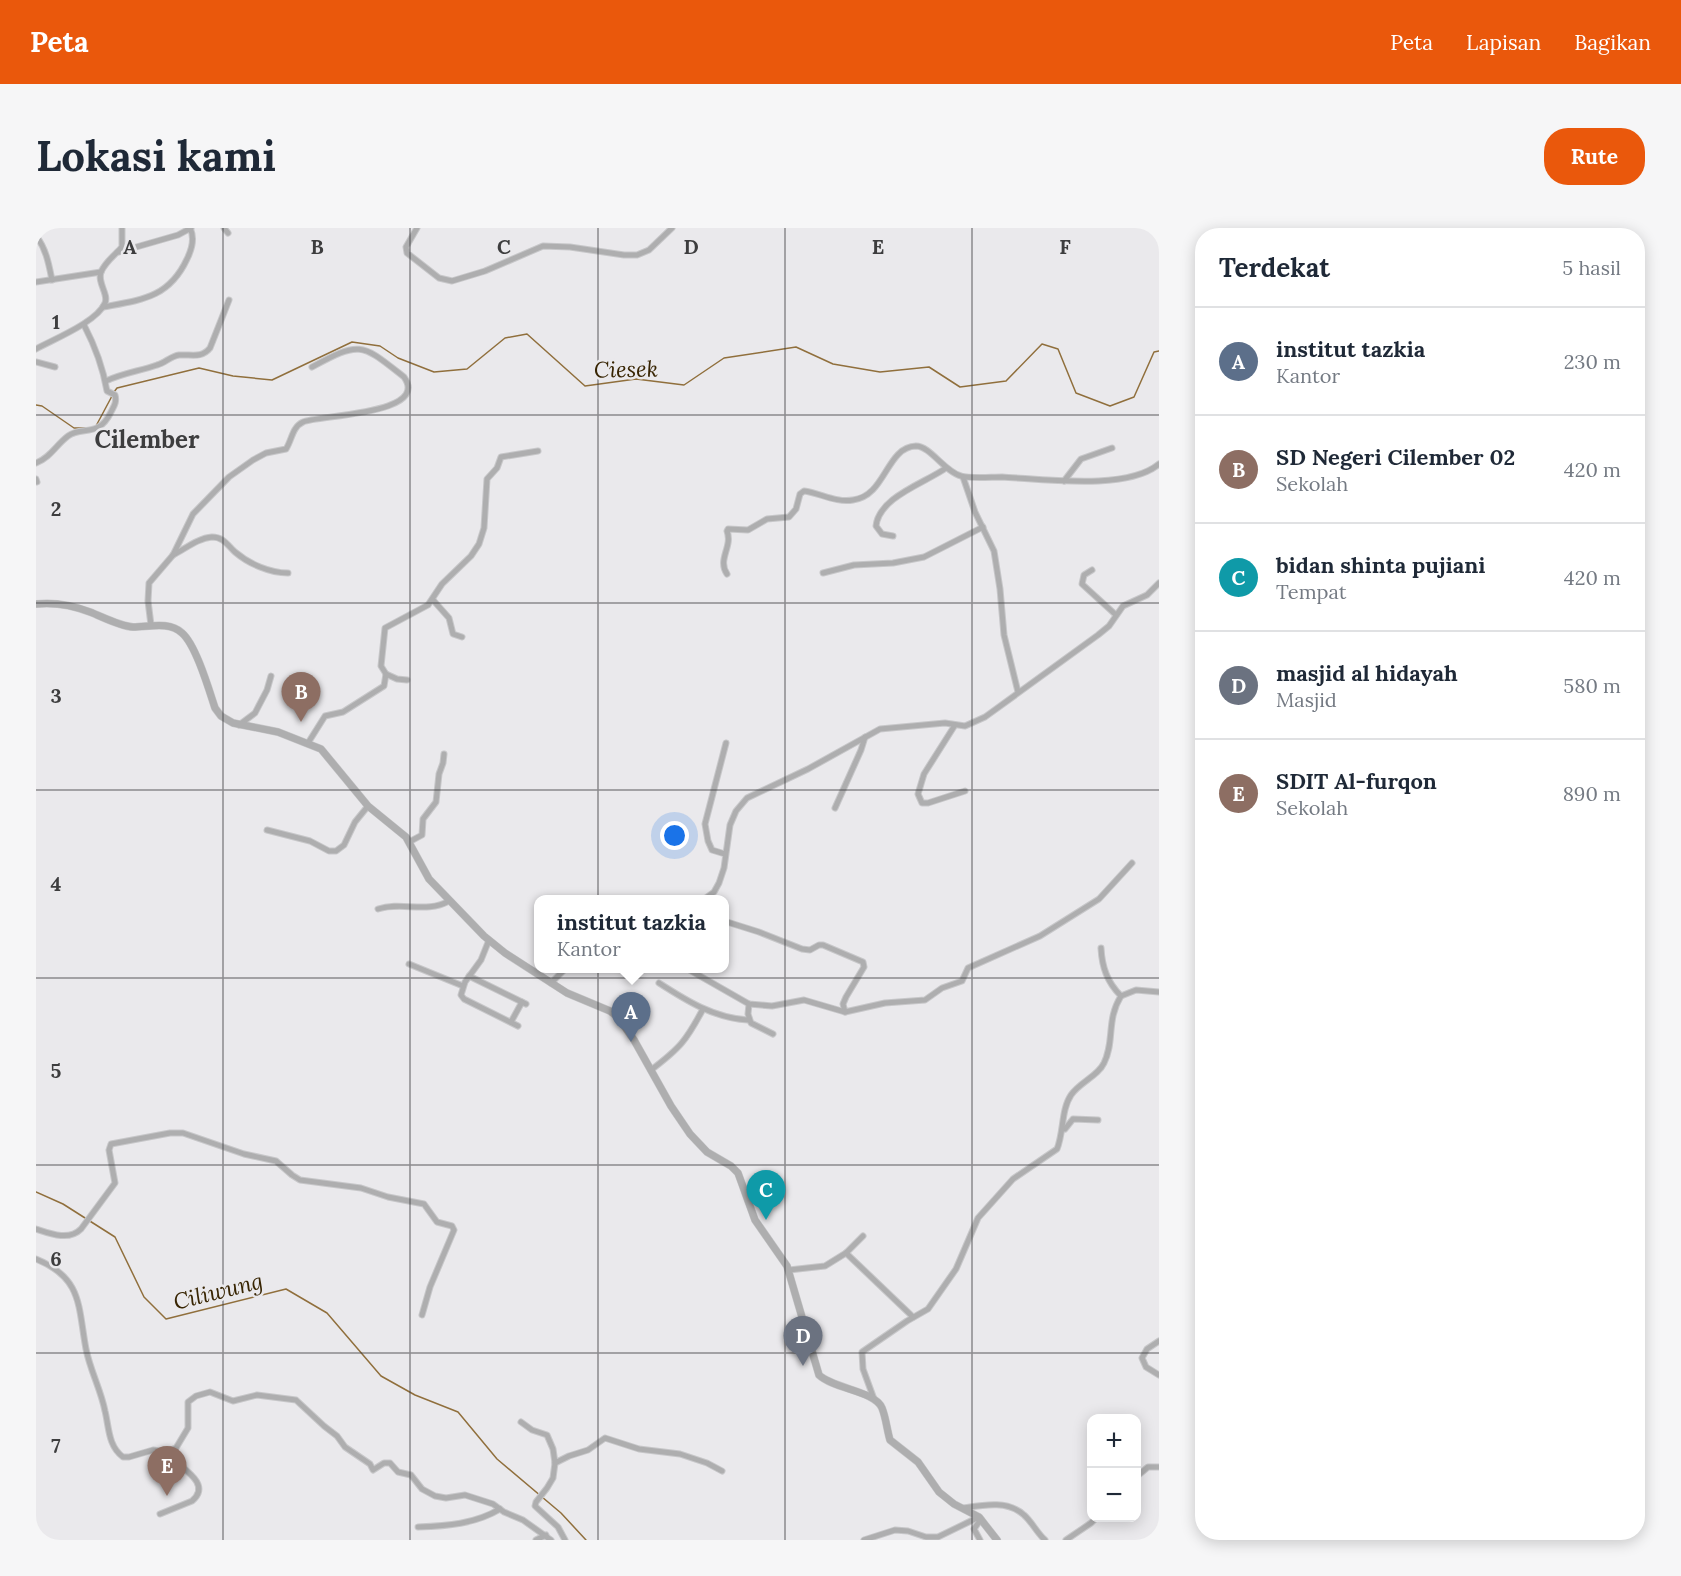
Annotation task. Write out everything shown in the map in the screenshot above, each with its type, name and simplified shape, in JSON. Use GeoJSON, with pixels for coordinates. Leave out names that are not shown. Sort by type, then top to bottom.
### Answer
{"type":"FeatureCollection","features":[{"type":"Feature","properties":{"kind":"street"},"geometry":{"type":"LineString","coordinates":[[36,349],[84,325],[103,307],[106,298],[100,282],[101,272],[122,246],[122,228]]}},
{"type":"Feature","properties":{"kind":"street"},"geometry":{"type":"LineString","coordinates":[[103,307],[138,300],[172,284],[191,250],[193,236],[190,228],[178,235],[117,252]]}},
{"type":"Feature","properties":{"kind":"street"},"geometry":{"type":"LineString","coordinates":[[417,228],[406,247],[407,253],[439,278],[452,281],[485,271],[549,245],[637,255],[649,250],[672,228]]}},
{"type":"Feature","properties":{"kind":"street"},"geometry":{"type":"LineString","coordinates":[[36,236],[48,260],[52,280]]}},
{"type":"Feature","properties":{"kind":"street"},"geometry":{"type":"LineString","coordinates":[[36,282],[101,272]]}},
{"type":"Feature","properties":{"kind":"street"},"geometry":{"type":"LineString","coordinates":[[106,381],[157,365],[174,356],[204,354],[210,348],[229,300]]}},
{"type":"Feature","properties":{"kind":"street"},"geometry":{"type":"LineString","coordinates":[[36,463],[49,457],[68,435],[95,429],[102,424],[107,420],[116,402],[115,395],[108,393],[106,381],[84,325]]}},
{"type":"Feature","properties":{"kind":"street"},"geometry":{"type":"LineString","coordinates":[[151,625],[148,601],[149,583],[173,555],[190,518],[229,477],[260,456],[286,449],[294,430],[302,423],[313,419],[377,409],[403,399],[408,391],[406,379],[368,350],[356,349],[342,352],[312,367]]}},
{"type":"Feature","properties":{"kind":"street"},"geometry":{"type":"LineString","coordinates":[[36,362],[55,367]]}},
{"type":"Feature","properties":{"kind":"street"},"geometry":{"type":"LineString","coordinates":[[727,574],[723,562],[729,541],[727,529],[748,530],[767,519],[787,518],[795,512],[802,492],[844,500],[860,498],[877,486],[897,454],[915,446],[924,448],[946,468],[963,477],[984,476],[1091,482],[1114,480],[1143,473],[1159,464]]}},
{"type":"Feature","properties":{"kind":"street"},"geometry":{"type":"LineString","coordinates":[[1065,481],[1081,459],[1112,448]]}},
{"type":"Feature","properties":{"kind":"street"},"geometry":{"type":"LineString","coordinates":[[407,680],[386,674],[381,668],[385,628],[423,608],[433,600],[442,584],[471,556],[479,544],[485,522],[486,484],[497,468],[501,457],[538,451]]}},
{"type":"Feature","properties":{"kind":"street"},"geometry":{"type":"LineString","coordinates":[[893,536],[882,534],[876,526],[884,508],[894,498],[946,468]]}},
{"type":"Feature","properties":{"kind":"street"},"geometry":{"type":"LineString","coordinates":[[963,477],[993,547],[1004,635],[1018,692]]}},
{"type":"Feature","properties":{"kind":"street"},"geometry":{"type":"LineString","coordinates":[[823,573],[842,567],[924,557],[983,527]]}},
{"type":"Feature","properties":{"kind":"street"},"geometry":{"type":"LineString","coordinates":[[173,555],[200,540],[216,537],[225,541],[242,557],[265,569],[288,573]]}},
{"type":"Feature","properties":{"kind":"street"},"geometry":{"type":"LineString","coordinates":[[1092,570],[1083,577],[1082,584],[1116,615]]}},
{"type":"Feature","properties":{"kind":"street"},"geometry":{"type":"LineString","coordinates":[[710,895],[720,883],[730,825],[736,811],[744,801],[880,729],[945,723],[967,726],[985,717],[1098,635],[1126,603],[1147,595],[1159,583]]}},
{"type":"Feature","properties":{"kind":"street"},"geometry":{"type":"LineString","coordinates":[[433,600],[450,618],[453,634],[462,637]]}},
{"type":"Feature","properties":{"kind":"street"},"geometry":{"type":"LineString","coordinates":[[36,604],[55,603],[72,606],[129,626],[151,625],[173,628],[185,636],[216,710],[225,719],[239,725],[273,731],[308,743],[327,754],[369,807],[410,842],[426,877],[489,940],[534,972]]}},
{"type":"Feature","properties":{"kind":"street"},"geometry":{"type":"LineString","coordinates":[[308,743],[325,716],[343,712],[381,689],[386,674]]}},
{"type":"Feature","properties":{"kind":"street"},"geometry":{"type":"LineString","coordinates":[[239,725],[255,713],[267,690],[271,676]]}},
{"type":"Feature","properties":{"kind":"street"},"geometry":{"type":"LineString","coordinates":[[955,725],[924,774],[918,794],[922,803],[928,803],[965,791]]}},
{"type":"Feature","properties":{"kind":"street"},"geometry":{"type":"LineString","coordinates":[[835,808],[865,737]]}},
{"type":"Feature","properties":{"kind":"street"},"geometry":{"type":"LineString","coordinates":[[725,854],[712,850],[705,827],[726,743]]}},
{"type":"Feature","properties":{"kind":"street"},"geometry":{"type":"LineString","coordinates":[[410,842],[422,836],[423,819],[436,802],[444,754]]}},
{"type":"Feature","properties":{"kind":"street"},"geometry":{"type":"LineString","coordinates":[[267,830],[299,838],[329,851],[336,851],[344,845],[355,822],[369,807]]}},
{"type":"Feature","properties":{"kind":"street"},"geometry":{"type":"LineString","coordinates":[[693,973],[749,1004],[772,1006],[804,1000],[845,1011],[885,1003],[925,1000],[942,988],[960,982],[965,977],[968,968],[1040,936],[1100,899],[1132,863]]}},
{"type":"Feature","properties":{"kind":"street"},"geometry":{"type":"LineString","coordinates":[[378,909],[399,905],[430,908],[449,901]]}},
{"type":"Feature","properties":{"kind":"street"},"geometry":{"type":"LineString","coordinates":[[729,923],[802,949],[810,950],[823,945],[863,962],[864,967],[843,1004],[845,1011]]}},
{"type":"Feature","properties":{"kind":"street"},"geometry":{"type":"LineString","coordinates":[[489,940],[481,960],[463,986],[461,995],[464,999],[518,1026]]}},
{"type":"Feature","properties":{"kind":"street"},"geometry":{"type":"LineString","coordinates":[[1101,948],[1102,965],[1112,986],[1120,996]]}},
{"type":"Feature","properties":{"kind":"street"},"geometry":{"type":"LineString","coordinates":[[409,964],[463,986]]}},
{"type":"Feature","properties":{"kind":"street"},"geometry":{"type":"LineString","coordinates":[[536,973],[579,999],[614,1013],[634,1040],[671,1106],[696,1141],[709,1155],[731,1166],[738,1173],[754,1218],[789,1270],[818,1374],[842,1388],[874,1399]]}},
{"type":"Feature","properties":{"kind":"street"},"geometry":{"type":"LineString","coordinates":[[551,983],[562,973]]}},
{"type":"Feature","properties":{"kind":"street"},"geometry":{"type":"LineString","coordinates":[[469,976],[524,1003],[512,1022]]}},
{"type":"Feature","properties":{"kind":"street"},"geometry":{"type":"LineString","coordinates":[[659,983],[703,1008],[726,1017],[748,1020],[754,1026],[773,1034]]}},
{"type":"Feature","properties":{"kind":"street"},"geometry":{"type":"LineString","coordinates":[[997,1540],[980,1518],[954,1504],[939,1492],[918,1462],[890,1440],[881,1406],[874,1399],[862,1365],[862,1352],[928,1309],[947,1285],[956,1269],[978,1218],[1013,1179],[1057,1149],[1070,1096],[1078,1086],[1096,1073],[1104,1062],[1109,1045],[1113,1010],[1120,996],[1136,990],[1159,992]]}},
{"type":"Feature","properties":{"kind":"street"},"geometry":{"type":"LineString","coordinates":[[748,1020],[749,1004]]}},
{"type":"Feature","properties":{"kind":"street"},"geometry":{"type":"LineString","coordinates":[[651,1070],[678,1049],[703,1008]]}},
{"type":"Feature","properties":{"kind":"street"},"geometry":{"type":"LineString","coordinates":[[1061,1132],[1073,1119],[1098,1120]]}},
{"type":"Feature","properties":{"kind":"street"},"geometry":{"type":"LineString","coordinates":[[36,1229],[65,1236],[75,1234],[81,1229],[115,1183],[109,1150],[111,1144],[176,1132],[199,1137],[244,1154],[276,1161],[298,1179],[362,1188],[388,1197],[422,1202],[437,1222],[452,1226],[454,1231],[430,1287],[422,1315]]}},
{"type":"Feature","properties":{"kind":"street"},"geometry":{"type":"LineString","coordinates":[[789,1270],[825,1266],[846,1253],[863,1236]]}},
{"type":"Feature","properties":{"kind":"street"},"geometry":{"type":"LineString","coordinates":[[846,1253],[914,1317]]}},
{"type":"Feature","properties":{"kind":"street"},"geometry":{"type":"LineString","coordinates":[[36,1259],[58,1271],[76,1293],[86,1349],[105,1408],[109,1432],[114,1448],[121,1455],[127,1457],[153,1450],[166,1452],[176,1448],[185,1436],[189,1419],[187,1403],[196,1396],[212,1392],[233,1401],[257,1395],[291,1399],[299,1402],[337,1436],[346,1448],[370,1464],[373,1470],[384,1463],[390,1463],[398,1472],[410,1474],[422,1489],[435,1496],[446,1498],[466,1495],[493,1504],[523,1520],[551,1540]]}},
{"type":"Feature","properties":{"kind":"street"},"geometry":{"type":"LineString","coordinates":[[1159,1341],[1147,1349],[1142,1360],[1146,1367],[1159,1375]]}},
{"type":"Feature","properties":{"kind":"street"},"geometry":{"type":"LineString","coordinates":[[521,1422],[532,1430],[547,1435],[553,1449],[555,1463],[553,1478],[535,1507],[558,1527],[565,1540]]}},
{"type":"Feature","properties":{"kind":"street"},"geometry":{"type":"LineString","coordinates":[[555,1463],[588,1450],[605,1438],[639,1449],[680,1454],[722,1471]]}},
{"type":"Feature","properties":{"kind":"street"},"geometry":{"type":"LineString","coordinates":[[160,1514],[192,1501],[196,1498],[198,1487],[197,1481],[190,1472],[171,1459],[166,1452]]}},
{"type":"Feature","properties":{"kind":"street"},"geometry":{"type":"LineString","coordinates":[[1141,1473],[1148,1467],[1159,1467]]}},
{"type":"Feature","properties":{"kind":"street"},"geometry":{"type":"LineString","coordinates":[[964,1508],[990,1505],[1011,1507],[1024,1515],[1046,1540]]}},
{"type":"Feature","properties":{"kind":"street"},"geometry":{"type":"LineString","coordinates":[[418,1527],[455,1525],[486,1516],[500,1509]]}},
{"type":"Feature","properties":{"kind":"street"},"geometry":{"type":"LineString","coordinates":[[864,1540],[895,1530],[908,1531],[926,1537],[938,1537],[980,1518]]}},
{"type":"Feature","properties":{"kind":"street"},"geometry":{"type":"LineString","coordinates":[[980,1518],[974,1529],[980,1540]]}},
{"type":"Feature","properties":{"kind":"street"},"geometry":{"type":"LineString","coordinates":[[1066,1540],[1091,1522]]}},
{"type":"Feature","properties":{"kind":"street"},"geometry":{"type":"LineString","coordinates":[[536,1540],[546,1535]]}},
{"type":"Feature","properties":{"kind":"waterway","name":"Ciesek"},"geometry":{"type":"LineString","coordinates":[[114,392],[117,388],[199,368],[233,376],[272,380],[352,342],[380,346],[398,358],[434,372],[467,369],[505,338],[527,334],[585,386],[636,379],[684,385],[724,358],[796,347],[833,364],[880,372],[929,367],[960,387],[1006,381],[1042,344],[1058,349],[1076,393],[1110,406],[1134,397],[1154,352],[1159,351]]}},
{"type":"Feature","properties":{"kind":"waterway","name":"Ciesek"},"geometry":{"type":"LineString","coordinates":[[96,426],[112,396]]}},
{"type":"Feature","properties":{"kind":"waterway","name":"Ciesek"},"geometry":{"type":"LineString","coordinates":[[36,405],[42,406],[74,428],[89,428]]}},
{"type":"Feature","properties":{"kind":"waterway","name":"Ciliwung"},"geometry":{"type":"LineString","coordinates":[[36,1192],[63,1204],[115,1237],[144,1297],[166,1319],[286,1289],[327,1313],[381,1376],[415,1395],[458,1412],[497,1459],[561,1513],[586,1540]]}},
{"type":"Feature","properties":{"kind":"place","name":"SD Negeri Cilember 02"},"geometry":{"type":"Point","coordinates":[301,722]}},
{"type":"Feature","properties":{"kind":"place","name":"institut tazkia"},"geometry":{"type":"Point","coordinates":[631,1042]}},
{"type":"Feature","properties":{"kind":"place","name":"bidan shinta pujiani"},"geometry":{"type":"Point","coordinates":[766,1220]}},
{"type":"Feature","properties":{"kind":"place","name":"masjid al hidayah"},"geometry":{"type":"Point","coordinates":[803,1366]}},
{"type":"Feature","properties":{"kind":"place","name":"SDIT Al-furqon"},"geometry":{"type":"Point","coordinates":[167,1496]}},
{"type":"Feature","properties":{"kind":"district","name":"Cilember"},"geometry":{"type":"Point","coordinates":[147,440]}}]}
